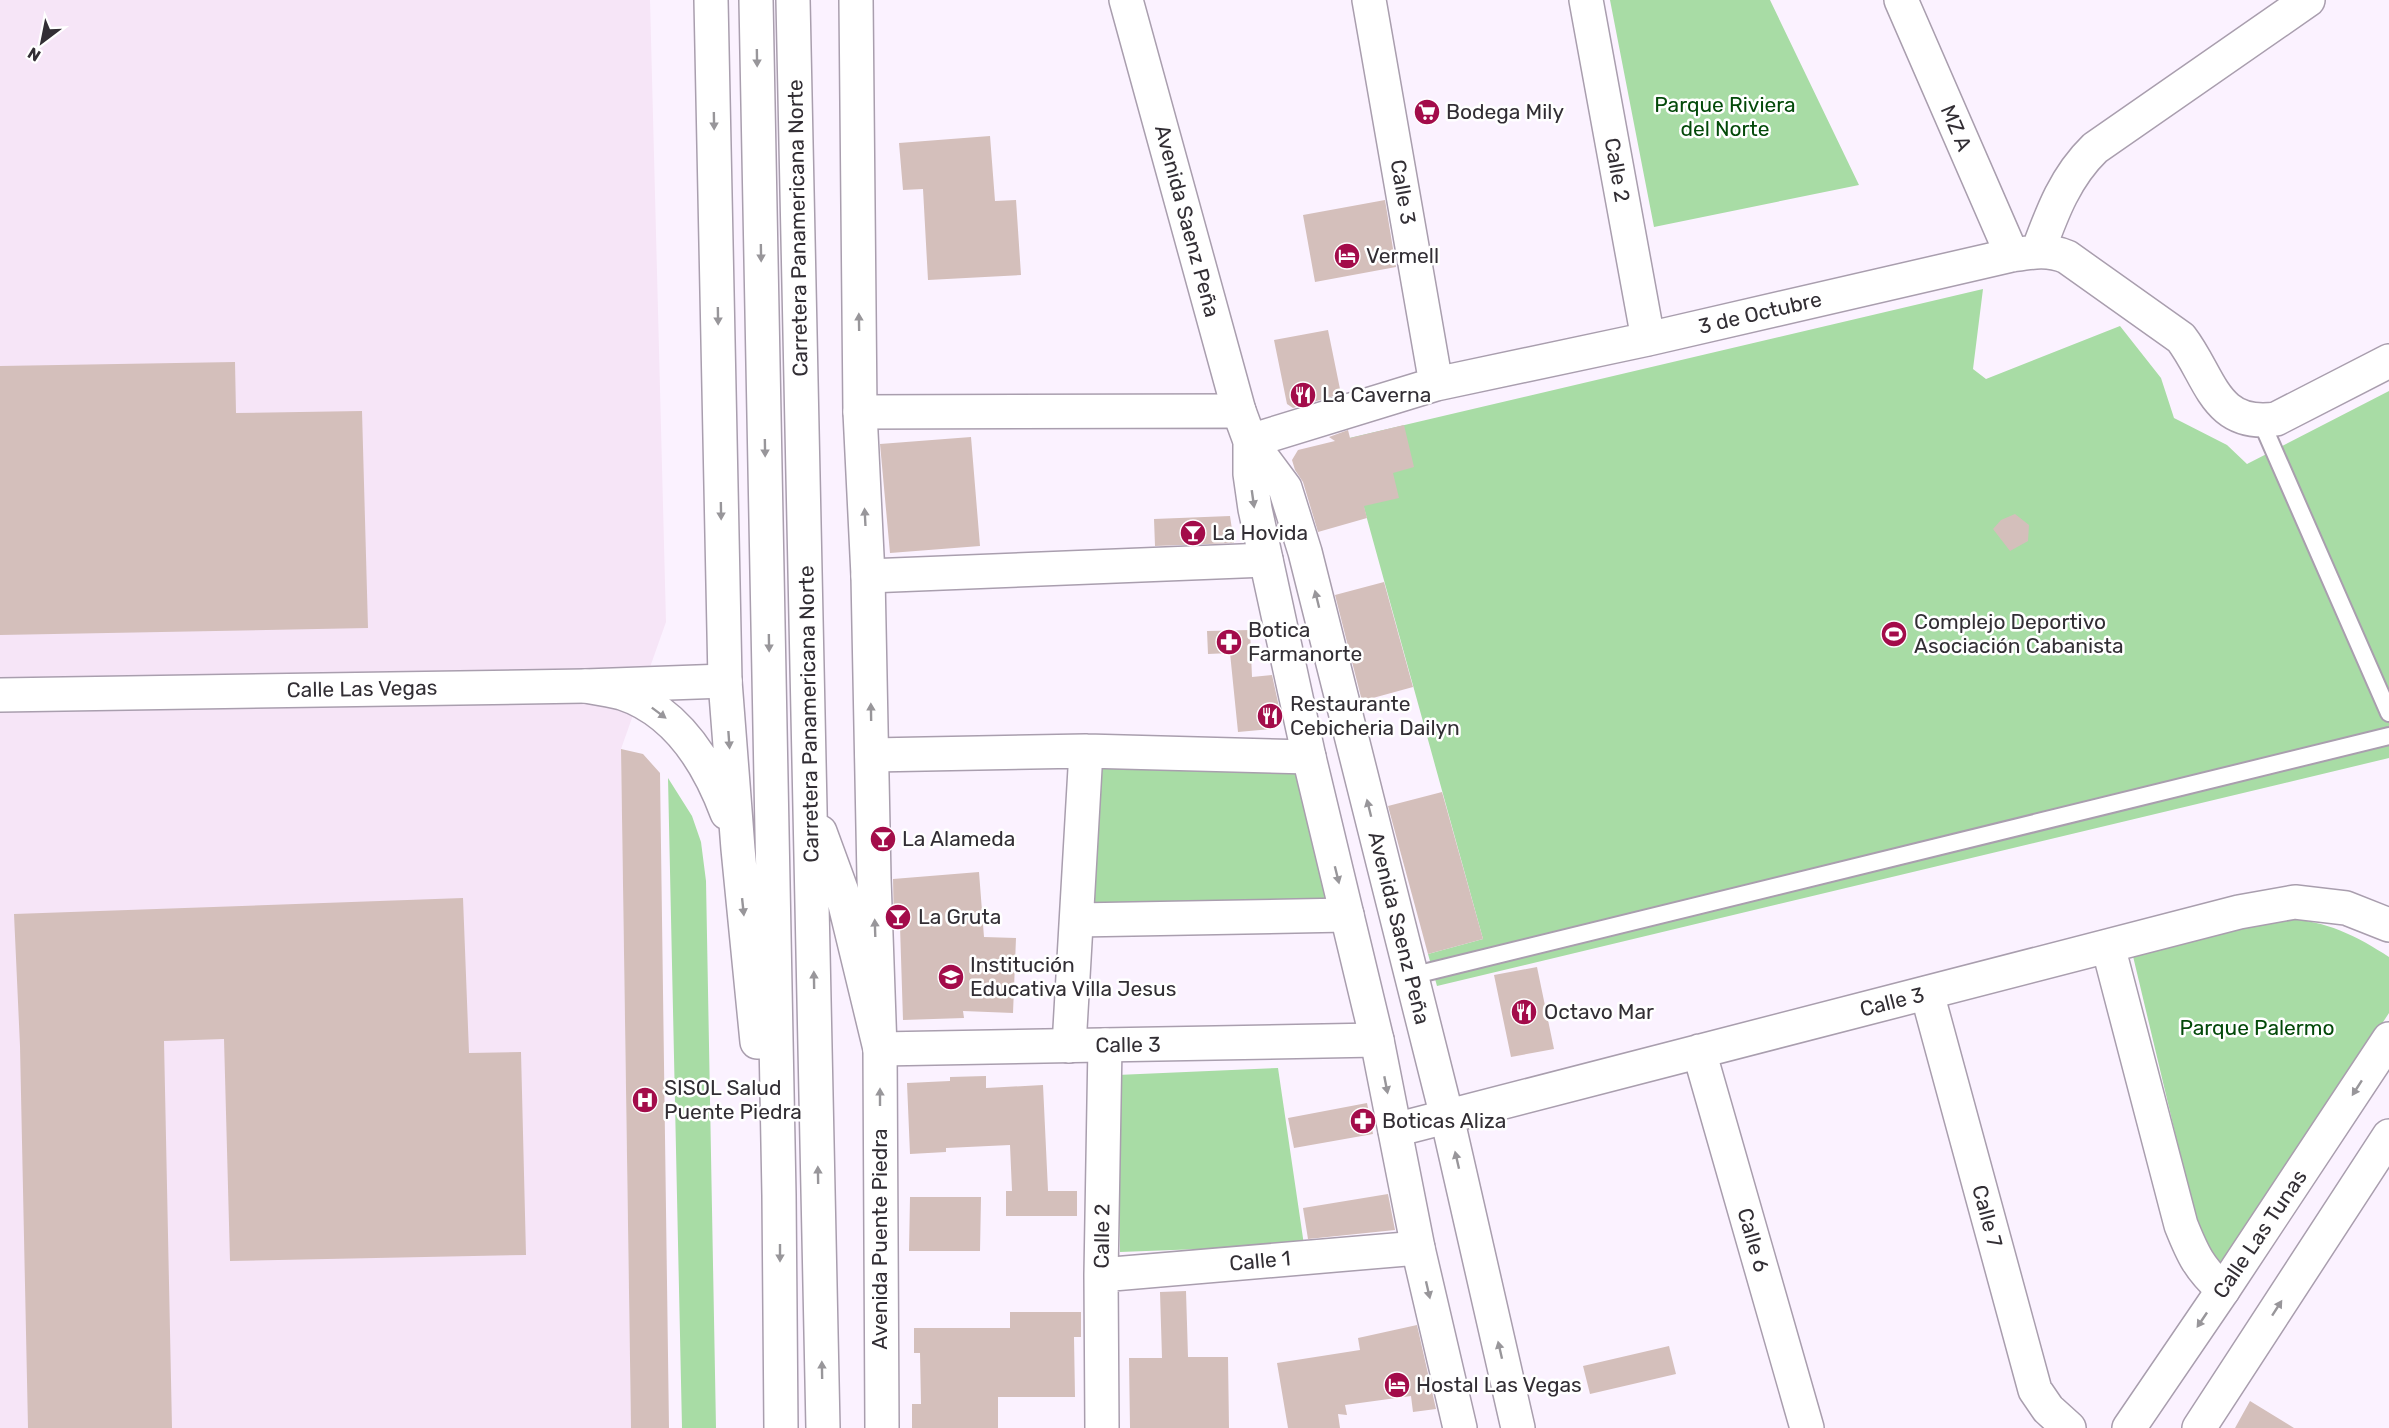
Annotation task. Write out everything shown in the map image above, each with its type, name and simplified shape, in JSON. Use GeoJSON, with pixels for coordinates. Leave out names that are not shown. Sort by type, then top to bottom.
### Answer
{"type":"FeatureCollection","features":[{"type":"Feature","properties":{"kind":"main road"},"geometry":{"type":"LineString","coordinates":[[711,0],[725,681],[738,849],[757,1042],[779,1195]]}},
{"type":"Feature","properties":{"kind":"main road","name":"Carretera Panamericana Norte"},"geometry":{"type":"LineString","coordinates":[[756,0],[779,1195],[781,1428]]}},
{"type":"Feature","properties":{"kind":"main road","name":"Carretera Panamericana Norte"},"geometry":{"type":"LineString","coordinates":[[793,0],[823,1428]]}},
{"type":"Feature","properties":{"kind":"main road"},"geometry":{"type":"LineString","coordinates":[[856,0],[860,412],[868,576],[880,1049]]}},
{"type":"Feature","properties":{"kind":"main road","name":"Avenida Saenz Peña"},"geometry":{"type":"LineString","coordinates":[[1126,0],[1244,426],[1250,474],[1266,560],[1309,757],[1377,1040],[1419,1248],[1460,1428]]}},
{"type":"Feature","properties":{"kind":"main road","name":"Calle 3"},"geometry":{"type":"LineString","coordinates":[[1369,0],[1436,384]]}},
{"type":"Feature","properties":{"kind":"main road","name":"Calle 2"},"geometry":{"type":"LineString","coordinates":[[1586,0],[1648,339]]}},
{"type":"Feature","properties":{"kind":"main road","name":"MZ A"},"geometry":{"type":"LineString","coordinates":[[1901,0],[2025,253]]}},
{"type":"Feature","properties":{"kind":"main road"},"geometry":{"type":"LineString","coordinates":[[2025,253],[2067,182],[2081,162],[2095,148],[2308,0]]}},
{"type":"Feature","properties":{"kind":"main road","name":"3 de Octubre"},"geometry":{"type":"LineString","coordinates":[[860,412],[1244,426],[1648,339],[2025,253],[2053,251],[2067,257],[2181,338],[2191,351],[2217,400],[2229,411],[2244,418],[2261,421]]}},
{"type":"Feature","properties":{"kind":"main road"},"geometry":{"type":"LineString","coordinates":[[2261,421],[2276,419],[2389,361]]}},
{"type":"Feature","properties":{"kind":"main road","name":"Avenida Saenz Peña"},"geometry":{"type":"LineString","coordinates":[[1244,426],[1285,488],[1305,552],[1447,1117],[1518,1428]]}},
{"type":"Feature","properties":{"kind":"main road"},"geometry":{"type":"LineString","coordinates":[[868,576],[1266,560]]}},
{"type":"Feature","properties":{"kind":"main road","name":"Calle Las Vegas"},"geometry":{"type":"LineString","coordinates":[[0,695],[585,686],[725,681]]}},
{"type":"Feature","properties":{"kind":"main road"},"geometry":{"type":"LineString","coordinates":[[585,686],[621,693],[636,699],[669,721],[686,738],[700,757],[716,787],[738,849]]}},
{"type":"Feature","properties":{"kind":"main road"},"geometry":{"type":"LineString","coordinates":[[872,755],[1086,751],[1309,757]]}},
{"type":"Feature","properties":{"kind":"main road"},"geometry":{"type":"LineString","coordinates":[[1069,1046],[1086,751]]}},
{"type":"Feature","properties":{"kind":"main road"},"geometry":{"type":"LineString","coordinates":[[811,808],[842,892],[880,1049]]}},
{"type":"Feature","properties":{"kind":"main road","name":"Calle 3"},"geometry":{"type":"LineString","coordinates":[[1395,1130],[2239,912],[2295,903],[2346,908],[2389,925]]}},
{"type":"Feature","properties":{"kind":"main road"},"geometry":{"type":"LineString","coordinates":[[1077,920],[1347,915]]}},
{"type":"Feature","properties":{"kind":"main road"},"geometry":{"type":"LineString","coordinates":[[2108,946],[2181,1224],[2203,1272],[2223,1290]]}},
{"type":"Feature","properties":{"kind":"main road","name":"Calle 7"},"geometry":{"type":"LineString","coordinates":[[1927,993],[2035,1390],[2048,1409],[2069,1428]]}},
{"type":"Feature","properties":{"kind":"main road","name":"Calle Las Tunas"},"geometry":{"type":"LineString","coordinates":[[2129,1428],[2389,1039]]}},
{"type":"Feature","properties":{"kind":"main road","name":"Calle 3"},"geometry":{"type":"LineString","coordinates":[[880,1049],[1377,1040]]}},
{"type":"Feature","properties":{"kind":"main road","name":"Calle 2"},"geometry":{"type":"LineString","coordinates":[[1102,1428],[1101,1275],[1105,1045]]}},
{"type":"Feature","properties":{"kind":"main road","name":"Avenida Puente Piedra"},"geometry":{"type":"LineString","coordinates":[[880,1049],[882,1428]]}},
{"type":"Feature","properties":{"kind":"main road","name":"Calle 6"},"geometry":{"type":"LineString","coordinates":[[1699,1051],[1807,1428]]}},
{"type":"Feature","properties":{"kind":"main road"},"geometry":{"type":"LineString","coordinates":[[2199,1428],[2389,1136]]}},
{"type":"Feature","properties":{"kind":"main road","name":"Calle 1"},"geometry":{"type":"LineString","coordinates":[[1101,1275],[1419,1248]]}},
{"type":"Feature","properties":{"kind":"lane"},"geometry":{"type":"LineString","coordinates":[[2261,421],[2389,713]]}},
{"type":"Feature","properties":{"kind":"lane"},"geometry":{"type":"LineString","coordinates":[[1411,976],[2389,736]]}},
{"type":"Feature","properties":{"kind":"shaded area"},"geometry":{"type":"Polygon","coordinates":[[[0,0],[650,0],[666,622],[621,749],[631,1428],[0,1428],[0,0]]]}},
{"type":"Feature","properties":{"kind":"green space","name":"Parque Riviera del Norte"},"geometry":{"type":"Polygon","coordinates":[[[1610,0],[1770,0],[1859,185],[1654,227],[1610,0]]]}},
{"type":"Feature","properties":{"kind":"green space","name":"Complejo Deportivo Asociación Cabanista"},"geometry":{"type":"Polygon","coordinates":[[[1983,289],[1973,369],[1986,379],[2120,326],[2161,378],[2174,418],[2227,445],[2247,464],[2389,391],[2389,758],[1437,986],[1428,954],[1483,939],[1345,439],[1983,289]]]}},
{"type":"Feature","properties":{"kind":"green space"},"geometry":{"type":"Polygon","coordinates":[[[1325,755],[1361,916],[1067,924],[1073,759],[1325,755]]]}},
{"type":"Feature","properties":{"kind":"green space"},"geometry":{"type":"Polygon","coordinates":[[[668,778],[692,816],[701,842],[706,881],[716,1428],[682,1428],[668,778]]]}},
{"type":"Feature","properties":{"kind":"green space","name":"Parque Palermo"},"geometry":{"type":"Polygon","coordinates":[[[2270,920],[2314,922],[2340,930],[2389,957],[2389,1013],[2224,1264],[2211,1257],[2202,1246],[2132,952],[2270,920]]]}},
{"type":"Feature","properties":{"kind":"green space"},"geometry":{"type":"Polygon","coordinates":[[[1278,1068],[1304,1245],[1120,1252],[1117,1075],[1278,1068]]]}},
{"type":"Feature","properties":{"kind":"building"},"geometry":{"type":"Polygon","coordinates":[[[990,136],[995,201],[1016,200],[1021,275],[928,280],[923,189],[903,190],[899,143],[990,136]]]}},
{"type":"Feature","properties":{"kind":"building"},"geometry":{"type":"Polygon","coordinates":[[[1385,200],[1396,267],[1315,282],[1303,215],[1385,200]]]}},
{"type":"Feature","properties":{"kind":"building"},"geometry":{"type":"Polygon","coordinates":[[[1328,330],[1341,394],[1293,408],[1287,404],[1274,340],[1328,330]]]}},
{"type":"Feature","properties":{"kind":"building"},"geometry":{"type":"Polygon","coordinates":[[[235,362],[236,413],[362,411],[368,628],[0,635],[0,366],[235,362]]]}},
{"type":"Feature","properties":{"kind":"building"},"geometry":{"type":"Polygon","coordinates":[[[1404,425],[1414,467],[1393,473],[1399,498],[1364,506],[1367,518],[1318,532],[1303,482],[1292,460],[1298,450],[1335,441],[1329,437],[1348,430],[1350,438],[1404,425]]]}},
{"type":"Feature","properties":{"kind":"building"},"geometry":{"type":"Polygon","coordinates":[[[971,437],[980,546],[890,553],[880,444],[971,437]]]}},
{"type":"Feature","properties":{"kind":"building"},"geometry":{"type":"Polygon","coordinates":[[[2015,514],[2029,525],[2028,541],[2010,551],[1993,529],[2001,520],[2015,514]]]}},
{"type":"Feature","properties":{"kind":"building","name":"La Hovida"},"geometry":{"type":"Polygon","coordinates":[[[1230,516],[1234,543],[1155,546],[1154,519],[1230,516]]]}},
{"type":"Feature","properties":{"kind":"building"},"geometry":{"type":"Polygon","coordinates":[[[1384,582],[1413,687],[1362,701],[1335,595],[1384,582]]]}},
{"type":"Feature","properties":{"kind":"building"},"geometry":{"type":"Polygon","coordinates":[[[1250,630],[1252,677],[1272,675],[1281,716],[1279,723],[1271,729],[1238,732],[1230,653],[1208,654],[1207,631],[1250,630]]]}},
{"type":"Feature","properties":{"kind":"building","name":"SISOL Salud Puente Piedra"},"geometry":{"type":"Polygon","coordinates":[[[621,749],[643,754],[660,773],[669,1428],[631,1428],[621,749]]]}},
{"type":"Feature","properties":{"kind":"building"},"geometry":{"type":"Polygon","coordinates":[[[1442,792],[1483,939],[1428,954],[1388,806],[1442,792]]]}},
{"type":"Feature","properties":{"kind":"building"},"geometry":{"type":"Polygon","coordinates":[[[979,872],[984,937],[1016,938],[1013,1013],[963,1011],[964,1018],[903,1020],[900,926],[894,927],[893,879],[979,872]]]}},
{"type":"Feature","properties":{"kind":"building"},"geometry":{"type":"Polygon","coordinates":[[[463,898],[469,1053],[521,1052],[526,1255],[230,1261],[224,1039],[164,1041],[172,1428],[28,1428],[20,1046],[14,914],[463,898]]]}},
{"type":"Feature","properties":{"kind":"building","name":"Octavo Mar"},"geometry":{"type":"Polygon","coordinates":[[[1537,967],[1554,1049],[1511,1057],[1494,975],[1537,967]]]}},
{"type":"Feature","properties":{"kind":"building"},"geometry":{"type":"Polygon","coordinates":[[[986,1076],[986,1088],[1043,1085],[1048,1191],[1077,1191],[1077,1216],[1006,1216],[1006,1191],[1012,1191],[1010,1145],[946,1148],[946,1152],[910,1154],[907,1083],[950,1081],[950,1077],[986,1076]]]}},
{"type":"Feature","properties":{"kind":"building"},"geometry":{"type":"Polygon","coordinates":[[[1367,1103],[1373,1134],[1294,1148],[1288,1118],[1367,1103]]]}},
{"type":"Feature","properties":{"kind":"building"},"geometry":{"type":"Polygon","coordinates":[[[1388,1194],[1395,1230],[1308,1239],[1303,1208],[1388,1194]]]}},
{"type":"Feature","properties":{"kind":"building"},"geometry":{"type":"Polygon","coordinates":[[[910,1197],[981,1197],[980,1251],[909,1251],[910,1197]]]}},
{"type":"Feature","properties":{"kind":"building"},"geometry":{"type":"Polygon","coordinates":[[[1186,1291],[1188,1357],[1228,1357],[1229,1428],[1130,1428],[1129,1358],[1162,1358],[1160,1292],[1186,1291]]]}},
{"type":"Feature","properties":{"kind":"building"},"geometry":{"type":"Polygon","coordinates":[[[1010,1312],[1081,1312],[1081,1337],[1074,1337],[1075,1397],[998,1397],[998,1428],[912,1428],[912,1404],[921,1404],[920,1353],[914,1353],[914,1328],[1010,1328],[1010,1312]]]}},
{"type":"Feature","properties":{"kind":"building"},"geometry":{"type":"Polygon","coordinates":[[[1417,1325],[1436,1409],[1413,1412],[1411,1396],[1345,1405],[1347,1415],[1338,1414],[1340,1428],[1288,1428],[1277,1363],[1360,1350],[1358,1338],[1417,1325]]]}},
{"type":"Feature","properties":{"kind":"building"},"geometry":{"type":"Polygon","coordinates":[[[1669,1346],[1676,1374],[1590,1394],[1583,1366],[1669,1346]]]}},
{"type":"Feature","properties":{"kind":"building"},"geometry":{"type":"Polygon","coordinates":[[[2250,1401],[2294,1428],[2235,1428],[2250,1401]]]}},
{"type":"Feature","properties":{"kind":"place","name":"Bodega Mily"},"geometry":{"type":"Point","coordinates":[1427,112]}},
{"type":"Feature","properties":{"kind":"place","name":"Vermell"},"geometry":{"type":"Point","coordinates":[1347,256]}},
{"type":"Feature","properties":{"kind":"place","name":"La Caverna"},"geometry":{"type":"Point","coordinates":[1303,395]}},
{"type":"Feature","properties":{"kind":"place","name":"La Hovida"},"geometry":{"type":"Point","coordinates":[1193,533]}},
{"type":"Feature","properties":{"kind":"place","name":"Complejo Deportivo Asociación Cabanista"},"geometry":{"type":"Point","coordinates":[1894,634]}},
{"type":"Feature","properties":{"kind":"place","name":"Botica Farmanorte"},"geometry":{"type":"Point","coordinates":[1229,642]}},
{"type":"Feature","properties":{"kind":"place","name":"Restaurante Cebicheria Dailyn"},"geometry":{"type":"Point","coordinates":[1270,716]}},
{"type":"Feature","properties":{"kind":"place","name":"La Alameda"},"geometry":{"type":"Point","coordinates":[883,839]}},
{"type":"Feature","properties":{"kind":"place","name":"La Gruta"},"geometry":{"type":"Point","coordinates":[898,917]}},
{"type":"Feature","properties":{"kind":"place","name":"Institución Educativa Villa Jesus"},"geometry":{"type":"Point","coordinates":[951,977]}},
{"type":"Feature","properties":{"kind":"place","name":"Octavo Mar"},"geometry":{"type":"Point","coordinates":[1524,1012]}},
{"type":"Feature","properties":{"kind":"place","name":"SISOL Salud Puente Piedra"},"geometry":{"type":"Point","coordinates":[645,1100]}},
{"type":"Feature","properties":{"kind":"place","name":"Boticas Aliza"},"geometry":{"type":"Point","coordinates":[1363,1121]}},
{"type":"Feature","properties":{"kind":"place","name":"Hostal Las Vegas"},"geometry":{"type":"Point","coordinates":[1397,1385]}}]}
